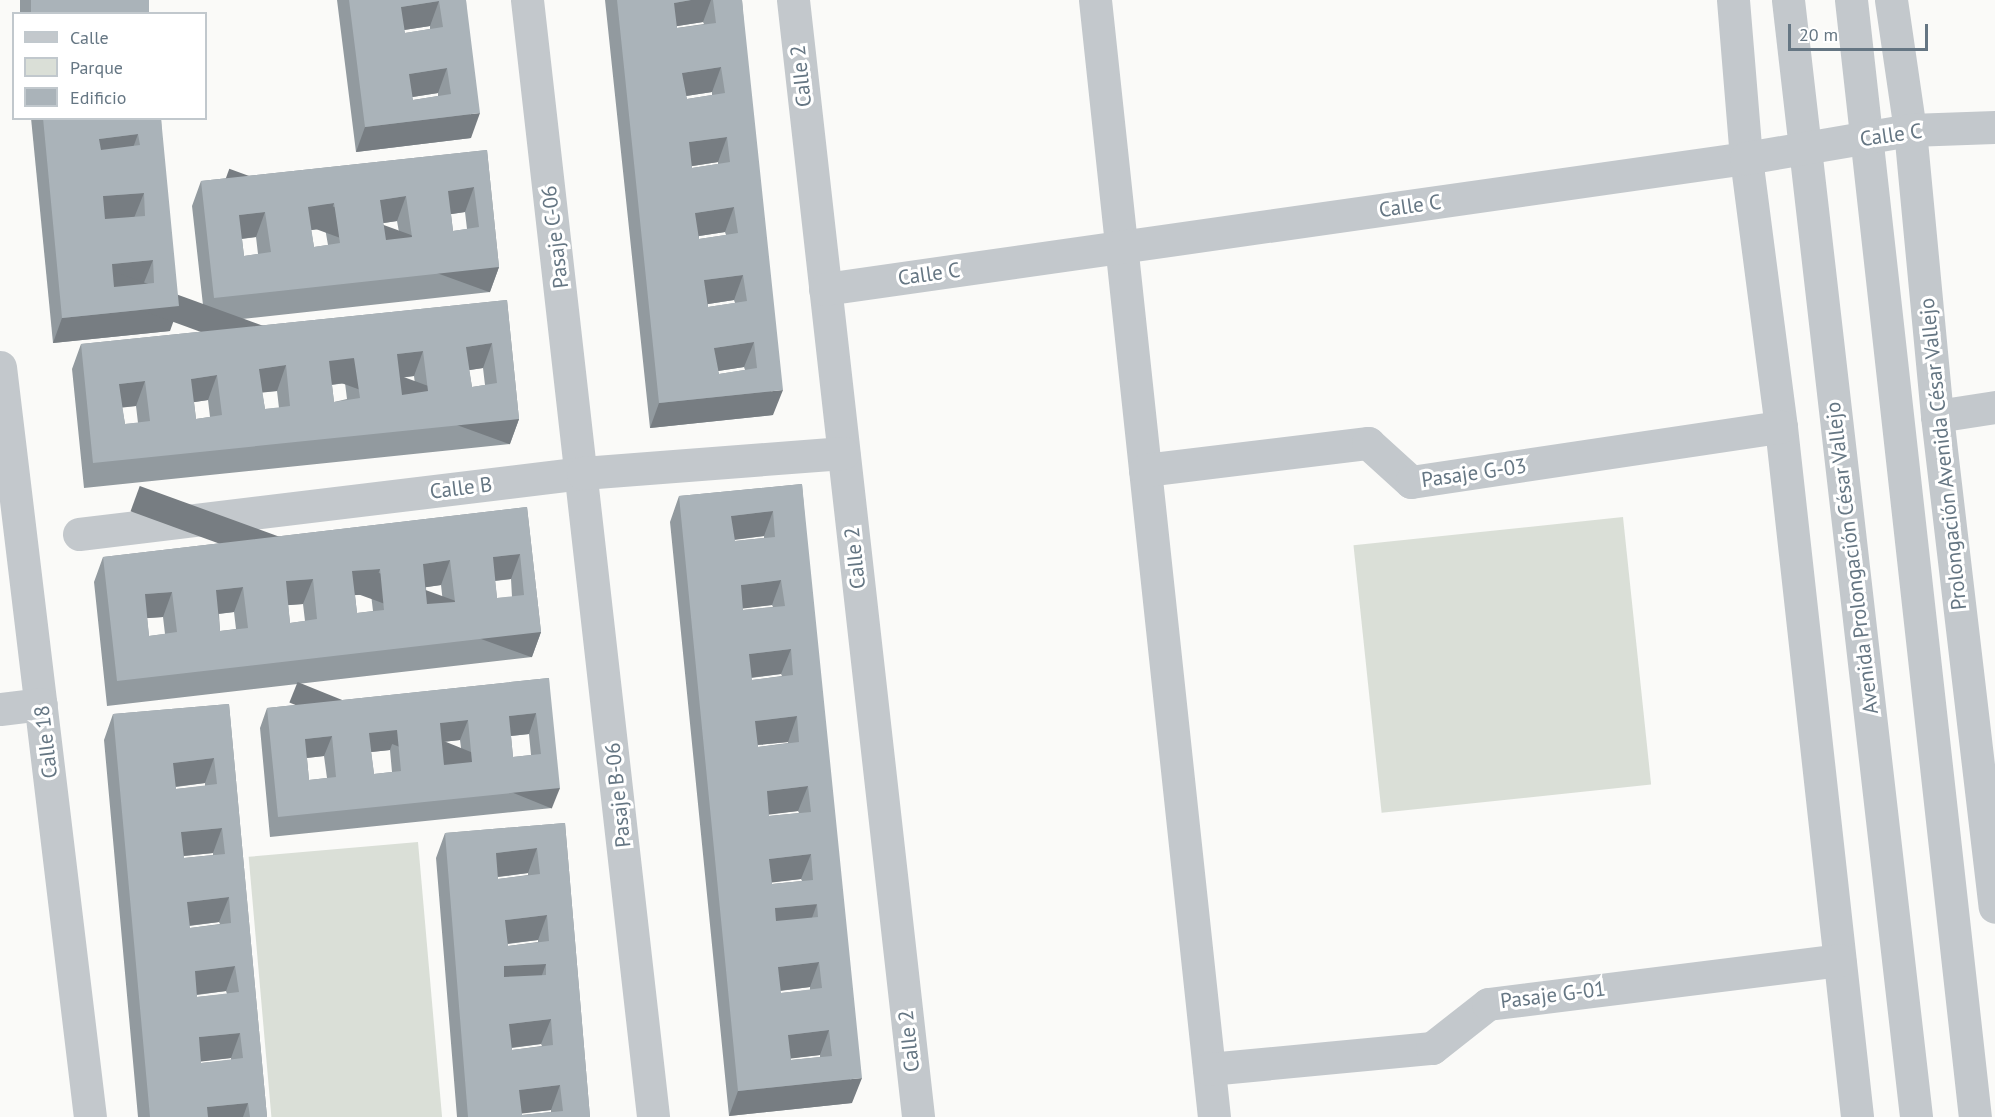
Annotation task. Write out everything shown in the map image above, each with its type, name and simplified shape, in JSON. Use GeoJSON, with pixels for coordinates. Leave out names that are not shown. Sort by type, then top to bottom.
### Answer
{"type":"FeatureCollection","features":[{"type":"Feature","properties":{"kind":"street","name":"Pasaje C-06"},"geometry":{"type":"LineString","coordinates":[[526,0],[583,474]]}},
{"type":"Feature","properties":{"kind":"street","name":"Calle 2"},"geometry":{"type":"LineString","coordinates":[[792,0],[918,1117]]}},
{"type":"Feature","properties":{"kind":"street"},"geometry":{"type":"LineString","coordinates":[[1095,0],[1214,1117]]}},
{"type":"Feature","properties":{"kind":"street"},"geometry":{"type":"LineString","coordinates":[[1733,0],[1746,158],[1782,427],[1857,1117]]}},
{"type":"Feature","properties":{"kind":"street","name":"Avenida Prolongación César Vallejo"},"geometry":{"type":"LineString","coordinates":[[1788,0],[1917,1117]]}},
{"type":"Feature","properties":{"kind":"street"},"geometry":{"type":"LineString","coordinates":[[1851,0],[1975,1117]]}},
{"type":"Feature","properties":{"kind":"street","name":"Prolongación Avenida César Vallejo"},"geometry":{"type":"LineString","coordinates":[[1891,0],[1910,130],[1937,416],[1995,908]]}},
{"type":"Feature","properties":{"kind":"street","name":"Calle C"},"geometry":{"type":"LineString","coordinates":[[825,289],[1746,158],[1910,130],[1995,127]]}},
{"type":"Feature","properties":{"kind":"street","name":"Calle 18"},"geometry":{"type":"LineString","coordinates":[[0,367],[90,1117]]}},
{"type":"Feature","properties":{"kind":"street"},"geometry":{"type":"LineString","coordinates":[[1937,416],[1995,407]]}},
{"type":"Feature","properties":{"kind":"street","name":"Pasaje G-03"},"geometry":{"type":"LineString","coordinates":[[1145,470],[1368,443],[1411,482],[1782,427]]}},
{"type":"Feature","properties":{"kind":"street","name":"Calle B"},"geometry":{"type":"LineString","coordinates":[[79,534],[583,474],[843,453]]}},
{"type":"Feature","properties":{"kind":"street","name":"Pasaje B-06"},"geometry":{"type":"LineString","coordinates":[[583,474],[652,1117]]}},
{"type":"Feature","properties":{"kind":"street"},"geometry":{"type":"LineString","coordinates":[[0,709],[41,704]]}},
{"type":"Feature","properties":{"kind":"street","name":"Pasaje G-01"},"geometry":{"type":"LineString","coordinates":[[1209,1069],[1432,1048],[1488,1004],[1839,960]]}},
{"type":"Feature","properties":{"kind":"green space"},"geometry":{"type":"Polygon","coordinates":[[[1623,517],[1651,785],[1382,813],[1353,545],[1623,517]]]}},
{"type":"Feature","properties":{"kind":"green space"},"geometry":{"type":"Polygon","coordinates":[[[418,842],[442,1117],[271,1117],[249,857],[418,842]]]}},
{"type":"Feature","properties":{"kind":"building"},"geometry":{"type":"Polygon","coordinates":[[[31,0],[149,0],[149,12],[31,12],[31,0]]]}},
{"type":"Feature","properties":{"kind":"building"},"geometry":{"type":"Polygon","coordinates":[[[349,0],[466,0],[480,113],[365,127],[349,0]],[[439,1],[401,7],[405,33],[443,27],[439,1]],[[447,68],[409,74],[413,100],[451,94],[447,68]]]}},
{"type":"Feature","properties":{"kind":"building"},"geometry":{"type":"Polygon","coordinates":[[[617,0],[691,0],[674,3],[677,28],[716,23],[713,0],[742,0],[783,390],[659,403],[617,0]],[[721,67],[682,73],[687,99],[725,93],[721,67]],[[727,137],[689,142],[692,168],[730,162],[727,137]],[[734,207],[695,213],[699,239],[738,233],[734,207]],[[743,275],[704,280],[708,307],[747,301],[743,275]],[[754,342],[714,348],[719,374],[757,368],[754,342]]]}},
{"type":"Feature","properties":{"kind":"building"},"geometry":{"type":"Polygon","coordinates":[[[43,120],[161,120],[179,306],[62,318],[43,120]],[[138,134],[99,139],[101,150],[140,145],[138,134]],[[144,193],[103,196],[105,219],[145,216],[144,193]],[[153,260],[112,264],[114,287],[154,283],[153,260]]]}},
{"type":"Feature","properties":{"kind":"building"},"geometry":{"type":"Polygon","coordinates":[[[487,150],[499,267],[214,298],[201,181],[487,150]],[[474,187],[448,191],[453,231],[479,227],[474,187]],[[406,196],[380,200],[386,240],[412,237],[406,196]],[[334,203],[308,207],[314,247],[340,243],[334,203]],[[265,212],[239,215],[244,256],[271,252],[265,212]]]}},
{"type":"Feature","properties":{"kind":"building"},"geometry":{"type":"Polygon","coordinates":[[[507,300],[519,419],[93,463],[81,344],[507,300]],[[492,343],[466,347],[472,387],[497,383],[492,343]],[[423,351],[397,354],[402,395],[428,391],[423,351]],[[354,358],[329,361],[334,402],[360,398],[354,358]],[[286,365],[259,369],[265,409],[290,406],[286,365]],[[217,375],[191,379],[196,419],[222,415],[217,375]],[[145,381],[119,384],[125,424],[150,421],[145,381]]]}},
{"type":"Feature","properties":{"kind":"building"},"geometry":{"type":"Polygon","coordinates":[[[802,484],[862,1078],[738,1091],[679,496],[802,484]],[[773,511],[731,516],[735,541],[775,537],[773,511]],[[781,580],[741,585],[743,610],[785,606],[781,580]],[[791,649],[749,654],[752,680],[793,675],[791,649]],[[797,716],[755,721],[758,747],[799,742],[797,716]],[[808,786],[767,791],[769,816],[811,812],[808,786]],[[811,854],[769,859],[772,884],[813,880],[811,854]],[[817,904],[775,908],[776,921],[818,917],[817,904]],[[819,962],[778,967],[781,993],[822,988],[819,962]],[[829,1030],[788,1035],[791,1060],[832,1056],[829,1030]]]}},
{"type":"Feature","properties":{"kind":"building"},"geometry":{"type":"Polygon","coordinates":[[[527,507],[541,632],[117,681],[103,557],[527,507]],[[520,554],[493,557],[497,598],[524,595],[520,554]],[[450,560],[423,564],[427,604],[455,602],[450,560]],[[380,569],[352,571],[357,613],[384,610],[380,569]],[[313,579],[286,581],[290,623],[317,619],[313,579]],[[243,587],[216,590],[220,631],[248,628],[243,587]],[[172,592],[145,594],[149,636],[177,632],[172,592]]]}},
{"type":"Feature","properties":{"kind":"building"},"geometry":{"type":"Polygon","coordinates":[[[549,678],[560,788],[278,817],[267,708],[549,678]],[[536,713],[509,716],[513,757],[541,754],[536,713]],[[468,720],[440,723],[444,765],[472,762],[468,720]],[[397,730],[369,733],[374,774],[401,771],[397,730]],[[332,736],[305,739],[309,780],[336,777],[332,736]]]}},
{"type":"Feature","properties":{"kind":"building"},"geometry":{"type":"Polygon","coordinates":[[[229,704],[267,1117],[250,1117],[248,1103],[207,1107],[208,1117],[150,1117],[113,714],[229,704]],[[214,758],[173,763],[176,789],[217,784],[214,758]],[[222,828],[181,832],[184,858],[225,854],[222,828]],[[229,897],[187,902],[190,928],[231,923],[229,897]],[[235,966],[195,971],[197,997],[239,992],[235,966]],[[240,1033],[199,1037],[201,1063],[243,1058],[240,1033]]]}},
{"type":"Feature","properties":{"kind":"building"},"geometry":{"type":"Polygon","coordinates":[[[565,823],[590,1117],[468,1117],[445,833],[565,823]],[[537,848],[496,853],[498,879],[540,874],[537,848]],[[547,915],[505,920],[508,946],[549,941],[547,915]],[[546,964],[504,966],[504,977],[546,975],[546,964]],[[551,1019],[509,1024],[512,1050],[553,1045],[551,1019]],[[560,1085],[519,1090],[522,1115],[563,1111],[560,1085]]]}}]}
